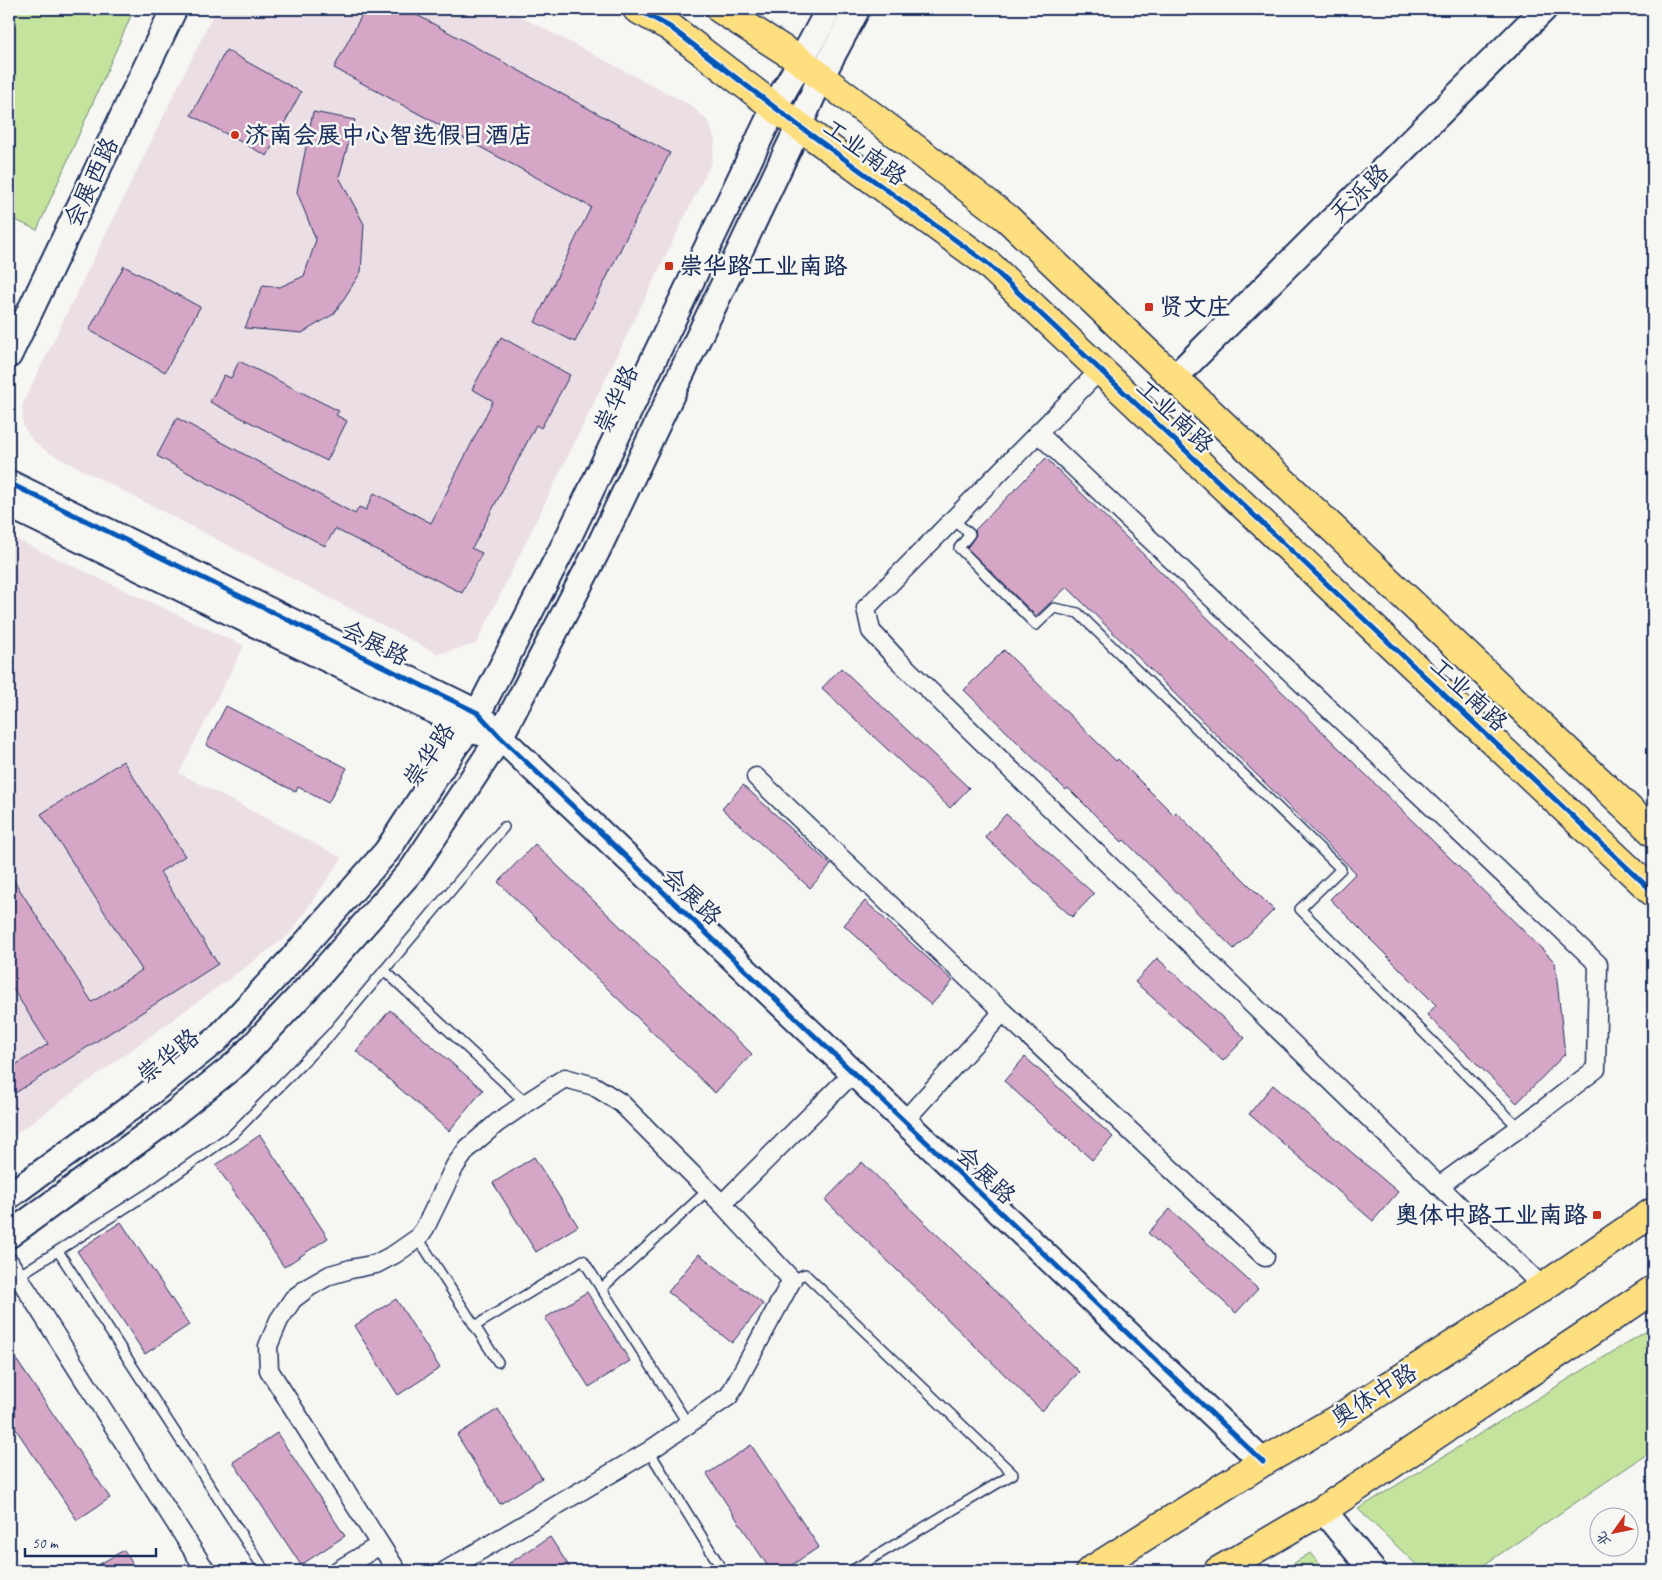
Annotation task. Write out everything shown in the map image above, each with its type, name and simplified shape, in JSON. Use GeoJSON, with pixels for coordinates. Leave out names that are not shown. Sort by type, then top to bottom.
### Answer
{"type":"FeatureCollection","features":[{"type":"Feature","properties":{"kind":"main road","name":"工业南路"},"geometry":{"type":"LineString","coordinates":[[637,9],[670,27],[799,126],[987,263],[1653,892]]}},
{"type":"Feature","properties":{"kind":"main road","name":"工业南路"},"geometry":{"type":"LineString","coordinates":[[720,9],[811,69],[1007,218],[1653,832]]}},
{"type":"Feature","properties":{"kind":"main road","name":"奥体中路"},"geometry":{"type":"LineString","coordinates":[[1090,1571],[1263,1462],[1341,1417],[1543,1287],[1653,1212]]}},
{"type":"Feature","properties":{"kind":"main road"},"geometry":{"type":"LineString","coordinates":[[1218,1571],[1323,1510],[1653,1290]]}},
{"type":"Feature","properties":{"kind":"street","name":"会展西路"},"geometry":{"type":"LineString","coordinates":[[9,355],[174,9]]}},
{"type":"Feature","properties":{"kind":"street","name":"崇华路"},"geometry":{"type":"LineString","coordinates":[[9,1235],[156,1128],[237,1063],[314,981],[412,870],[500,737],[597,551],[799,126],[811,69],[829,9]]}},
{"type":"Feature","properties":{"kind":"street","name":"崇华路"},"geometry":{"type":"LineString","coordinates":[[9,1196],[137,1103],[216,1040],[291,960],[387,851],[473,721],[570,536],[774,106],[811,69],[857,9]]}},
{"type":"Feature","properties":{"kind":"street","name":"天泺路"},"geometry":{"type":"LineString","coordinates":[[1174,378],[1544,9]]}},
{"type":"Feature","properties":{"kind":"street"},"geometry":{"type":"LineString","coordinates":[[1100,370],[866,608],[871,631],[896,658],[1543,1287]]}},
{"type":"Feature","properties":{"kind":"street"},"geometry":{"type":"LineString","coordinates":[[1038,433],[1598,964],[1596,1069],[1520,1128],[1439,1186]]}},
{"type":"Feature","properties":{"kind":"street","name":"会展路"},"geometry":{"type":"LineString","coordinates":[[9,483],[473,721],[500,737],[1263,1462]]}},
{"type":"Feature","properties":{"kind":"street","name":"会展路"},"geometry":{"type":"LineString","coordinates":[[9,505],[428,708],[473,721]]}},
{"type":"Feature","properties":{"kind":"street"},"geometry":{"type":"LineString","coordinates":[[756,777],[1002,1012],[1265,1257]]}},
{"type":"Feature","properties":{"kind":"street"},"geometry":{"type":"LineString","coordinates":[[904,1121],[1002,1012]]}},
{"type":"Feature","properties":{"kind":"street"},"geometry":{"type":"LineString","coordinates":[[722,1204],[854,1074]]}},
{"type":"Feature","properties":{"kind":"street"},"geometry":{"type":"LineString","coordinates":[[397,1571],[269,1370],[268,1346],[279,1320],[293,1299],[309,1287],[330,1275],[376,1264],[418,1238],[425,1228],[455,1166],[468,1148],[497,1123],[566,1078],[594,1086],[621,1102],[722,1204],[792,1280],[729,1396],[649,1451],[445,1571]]}},
{"type":"Feature","properties":{"kind":"street"},"geometry":{"type":"LineString","coordinates":[[13,1269],[206,1571]]}},
{"type":"Feature","properties":{"kind":"street"},"geometry":{"type":"LineString","coordinates":[[1323,1510],[1373,1571]]}},
{"type":"Feature","properties":{"kind":"street"},"geometry":{"type":"LineString","coordinates":[[337,1571],[380,1545]]}},
{"type":"Feature","properties":{"kind":"lane"},"geometry":{"type":"LineString","coordinates":[[953,520],[970,534],[958,548],[1036,625],[1054,608],[1078,613],[1341,868],[1300,909],[1520,1128]]}},
{"type":"Feature","properties":{"kind":"lane"},"geometry":{"type":"LineString","coordinates":[[13,1269],[58,1251],[152,1191],[233,1134],[330,1035],[504,827]]}},
{"type":"Feature","properties":{"kind":"lane"},"geometry":{"type":"LineString","coordinates":[[384,970],[526,1103]]}},
{"type":"Feature","properties":{"kind":"lane"},"geometry":{"type":"LineString","coordinates":[[601,1288],[708,1190]]}},
{"type":"Feature","properties":{"kind":"lane"},"geometry":{"type":"LineString","coordinates":[[418,1238],[498,1362]]}},
{"type":"Feature","properties":{"kind":"lane"},"geometry":{"type":"LineString","coordinates":[[58,1251],[265,1571]]}},
{"type":"Feature","properties":{"kind":"lane"},"geometry":{"type":"LineString","coordinates":[[476,1326],[583,1260],[688,1424]]}},
{"type":"Feature","properties":{"kind":"lane"},"geometry":{"type":"LineString","coordinates":[[792,1280],[805,1274],[1013,1474],[851,1571]]}},
{"type":"Feature","properties":{"kind":"lane"},"geometry":{"type":"LineString","coordinates":[[649,1451],[723,1571]]}},
{"type":"Feature","properties":{"kind":"shaded area"},"geometry":{"type":"Polygon","coordinates":[[[216,9],[506,9],[690,105],[709,122],[715,141],[712,161],[476,644],[438,654],[46,451],[32,440],[23,426],[22,405],[216,9]]]}},
{"type":"Feature","properties":{"kind":"shaded area"},"geometry":{"type":"Polygon","coordinates":[[[9,536],[244,646],[179,773],[342,858],[289,935],[9,1139],[9,536]]]}},
{"type":"Feature","properties":{"kind":"green space"},"geometry":{"type":"Polygon","coordinates":[[[9,9],[134,9],[37,230],[9,217],[9,9]]]}},
{"type":"Feature","properties":{"kind":"green space"},"geometry":{"type":"Polygon","coordinates":[[[1653,1327],[1653,1450],[1475,1571],[1423,1571],[1358,1509],[1653,1327]]]}},
{"type":"Feature","properties":{"kind":"green space"},"geometry":{"type":"Polygon","coordinates":[[[1310,1553],[1325,1571],[1282,1571],[1310,1553]]]}},
{"type":"Feature","properties":{"kind":"building"},"geometry":{"type":"Polygon","coordinates":[[[365,9],[406,9],[670,153],[575,342],[535,322],[591,207],[334,68],[365,9]]]}},
{"type":"Feature","properties":{"kind":"building"},"geometry":{"type":"Polygon","coordinates":[[[226,50],[301,92],[267,156],[191,115],[226,50]]]}},
{"type":"Feature","properties":{"kind":"building"},"geometry":{"type":"Polygon","coordinates":[[[313,112],[355,120],[339,177],[364,224],[361,272],[334,314],[302,333],[245,328],[263,285],[280,287],[304,276],[316,240],[297,192],[313,112]]]}},
{"type":"Feature","properties":{"kind":"building"},"geometry":{"type":"Polygon","coordinates":[[[124,266],[200,307],[165,372],[89,330],[124,266]]]}},
{"type":"Feature","properties":{"kind":"building"},"geometry":{"type":"Polygon","coordinates":[[[501,337],[570,375],[541,428],[536,425],[471,548],[482,553],[462,593],[335,529],[325,546],[157,456],[177,418],[355,514],[359,507],[366,510],[374,493],[431,523],[493,401],[472,389],[501,337]]]}},
{"type":"Feature","properties":{"kind":"building"},"geometry":{"type":"Polygon","coordinates":[[[239,361],[339,411],[336,415],[347,421],[327,461],[210,402],[224,375],[231,378],[239,361]]]}},
{"type":"Feature","properties":{"kind":"building"},"geometry":{"type":"Polygon","coordinates":[[[1046,458],[1555,962],[1565,1054],[1517,1103],[1427,1015],[1436,1005],[1330,899],[1356,873],[1067,587],[1036,616],[967,548],[976,535],[975,530],[1046,458]]]}},
{"type":"Feature","properties":{"kind":"building"},"geometry":{"type":"Polygon","coordinates":[[[1004,650],[1116,761],[1118,759],[1174,815],[1176,812],[1274,910],[1234,949],[1124,840],[1122,842],[1068,788],[1066,790],[964,690],[1004,650]]]}},
{"type":"Feature","properties":{"kind":"building"},"geometry":{"type":"Polygon","coordinates":[[[841,668],[969,788],[950,808],[822,688],[841,668]]]}},
{"type":"Feature","properties":{"kind":"building"},"geometry":{"type":"Polygon","coordinates":[[[226,706],[347,768],[328,803],[298,787],[296,792],[206,745],[226,706]]]}},
{"type":"Feature","properties":{"kind":"building"},"geometry":{"type":"Polygon","coordinates":[[[123,761],[185,856],[160,872],[218,964],[9,1097],[9,1069],[48,1044],[9,983],[9,873],[92,1002],[142,970],[41,814],[123,761]]]}},
{"type":"Feature","properties":{"kind":"building"},"geometry":{"type":"Polygon","coordinates":[[[743,785],[831,865],[810,888],[722,809],[743,785]]]}},
{"type":"Feature","properties":{"kind":"building"},"geometry":{"type":"Polygon","coordinates":[[[1006,814],[1094,894],[1072,917],[985,837],[1006,814]]]}},
{"type":"Feature","properties":{"kind":"building"},"geometry":{"type":"Polygon","coordinates":[[[535,844],[752,1054],[715,1093],[498,882],[535,844]]]}},
{"type":"Feature","properties":{"kind":"building"},"geometry":{"type":"Polygon","coordinates":[[[865,901],[953,981],[931,1005],[844,925],[865,901]]]}},
{"type":"Feature","properties":{"kind":"building"},"geometry":{"type":"Polygon","coordinates":[[[1157,958],[1245,1038],[1223,1061],[1135,982],[1157,958]]]}},
{"type":"Feature","properties":{"kind":"building"},"geometry":{"type":"Polygon","coordinates":[[[390,1010],[483,1090],[449,1131],[356,1051],[390,1010]]]}},
{"type":"Feature","properties":{"kind":"building"},"geometry":{"type":"Polygon","coordinates":[[[1025,1057],[1113,1137],[1092,1160],[1004,1081],[1025,1057]]]}},
{"type":"Feature","properties":{"kind":"building"},"geometry":{"type":"Polygon","coordinates":[[[1273,1085],[1398,1192],[1373,1221],[1249,1114],[1273,1085]]]}},
{"type":"Feature","properties":{"kind":"building"},"geometry":{"type":"Polygon","coordinates":[[[260,1135],[328,1238],[284,1267],[216,1165],[260,1135]]]}},
{"type":"Feature","properties":{"kind":"building"},"geometry":{"type":"Polygon","coordinates":[[[534,1157],[578,1226],[536,1252],[493,1183],[534,1157]]]}},
{"type":"Feature","properties":{"kind":"building"},"geometry":{"type":"Polygon","coordinates":[[[862,1162],[1079,1372],[1042,1411],[825,1200],[862,1162]]]}},
{"type":"Feature","properties":{"kind":"building"},"geometry":{"type":"Polygon","coordinates":[[[1170,1209],[1258,1289],[1236,1313],[1148,1233],[1170,1209]]]}},
{"type":"Feature","properties":{"kind":"building"},"geometry":{"type":"Polygon","coordinates":[[[121,1222],[189,1325],[145,1354],[77,1251],[121,1222]]]}},
{"type":"Feature","properties":{"kind":"building"},"geometry":{"type":"Polygon","coordinates":[[[699,1254],[763,1304],[732,1343],[668,1292],[699,1254]]]}},
{"type":"Feature","properties":{"kind":"building"},"geometry":{"type":"Polygon","coordinates":[[[587,1292],[630,1361],[589,1387],[545,1318],[587,1292]]]}},
{"type":"Feature","properties":{"kind":"building"},"geometry":{"type":"Polygon","coordinates":[[[396,1299],[440,1368],[398,1395],[354,1326],[396,1299]]]}},
{"type":"Feature","properties":{"kind":"building"},"geometry":{"type":"Polygon","coordinates":[[[9,1349],[110,1498],[77,1520],[9,1419],[9,1349]]]}},
{"type":"Feature","properties":{"kind":"building"},"geometry":{"type":"Polygon","coordinates":[[[498,1409],[542,1478],[500,1504],[457,1435],[498,1409]]]}},
{"type":"Feature","properties":{"kind":"building"},"geometry":{"type":"Polygon","coordinates":[[[277,1433],[345,1536],[301,1565],[233,1462],[277,1433]]]}},
{"type":"Feature","properties":{"kind":"building"},"geometry":{"type":"Polygon","coordinates":[[[751,1445],[819,1547],[783,1571],[771,1571],[707,1474],[751,1445]]]}},
{"type":"Feature","properties":{"kind":"building"},"geometry":{"type":"Polygon","coordinates":[[[550,1537],[572,1571],[497,1571],[550,1537]]]}},
{"type":"Feature","properties":{"kind":"building"},"geometry":{"type":"Polygon","coordinates":[[[124,1550],[137,1571],[88,1571],[124,1550]]]}},
{"type":"Feature","properties":{"kind":"cycle path"},"geometry":{"type":"LineString","coordinates":[[637,9],[670,27],[799,126],[987,263],[1653,892]]}},
{"type":"Feature","properties":{"kind":"cycle path"},"geometry":{"type":"LineString","coordinates":[[9,483],[478,713],[500,737],[1263,1462]]}},
{"type":"Feature","properties":{"kind":"place","name":"济南会展中心智选假日酒店"},"geometry":{"type":"Point","coordinates":[235,135]}},
{"type":"Feature","properties":{"kind":"place","name":"崇华路工业南路"},"geometry":{"type":"Point","coordinates":[669,266]}},
{"type":"Feature","properties":{"kind":"place","name":"贤文庄"},"geometry":{"type":"Point","coordinates":[1149,307]}},
{"type":"Feature","properties":{"kind":"place","name":"奥体中路工业南路"},"geometry":{"type":"Point","coordinates":[1597,1215]}}]}
